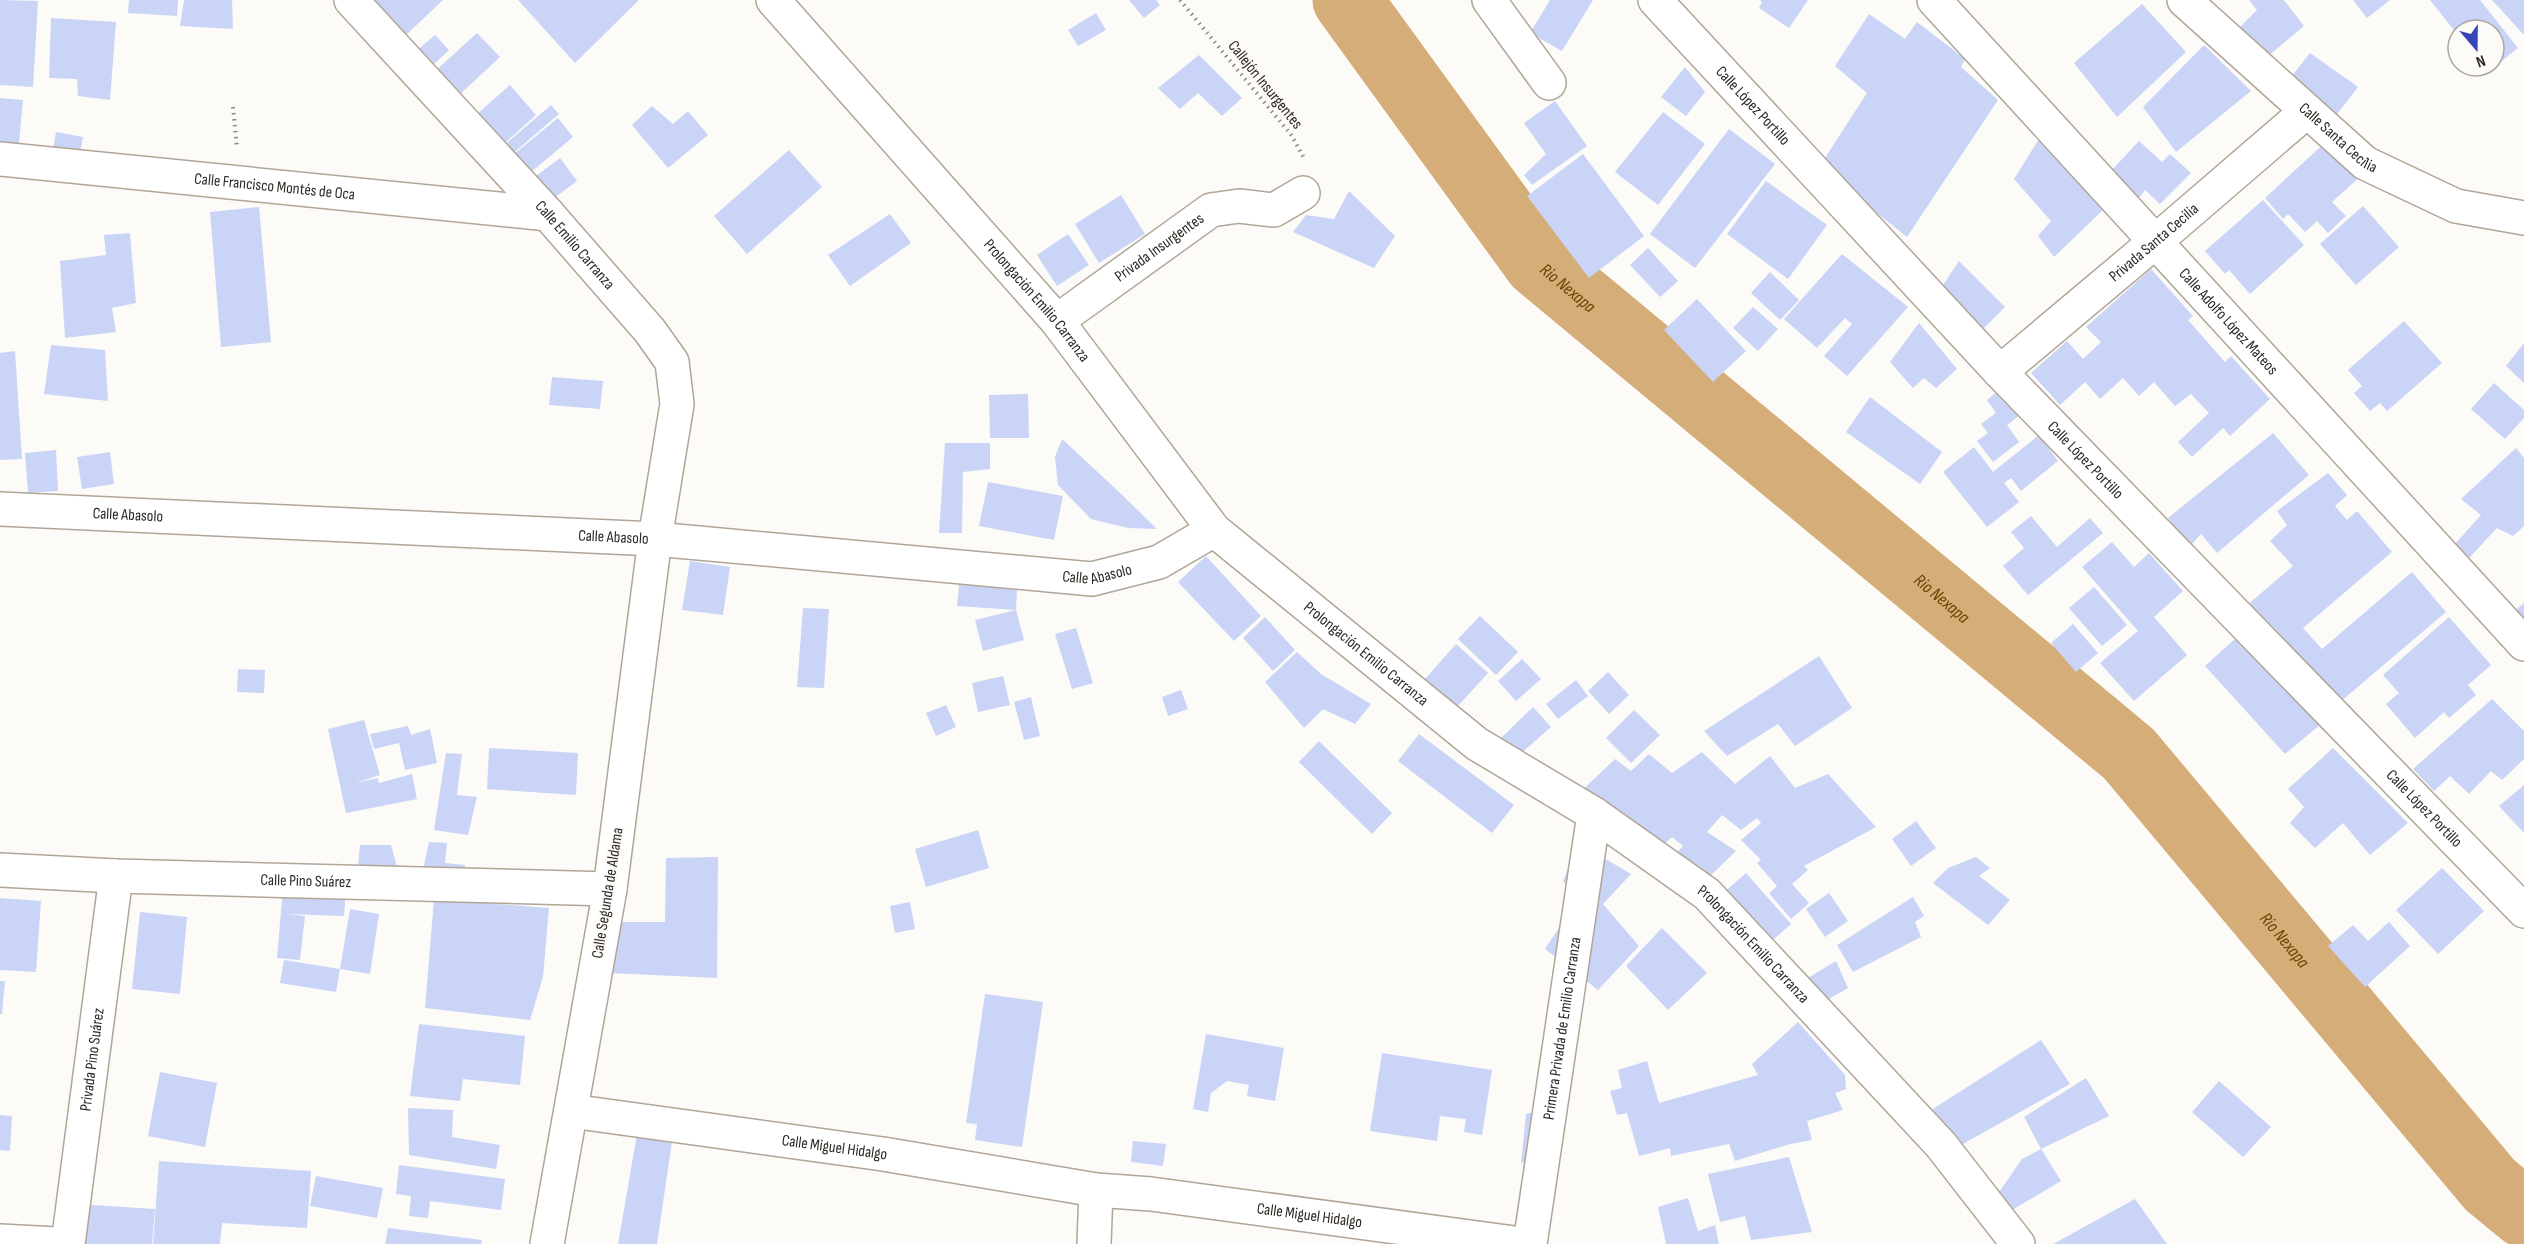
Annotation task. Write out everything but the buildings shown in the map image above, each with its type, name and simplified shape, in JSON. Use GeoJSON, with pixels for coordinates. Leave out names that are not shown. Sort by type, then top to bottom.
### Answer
{"type":"FeatureCollection","features":[{"type":"Feature","properties":{"kind":"street","name":"Calle Emilio Carranza"},"geometry":{"type":"LineString","coordinates":[[351,0],[548,214],[650,331],[672,362],[677,404],[655,539]]}},
{"type":"Feature","properties":{"kind":"street","name":"Prolongación Emilio Carranza"},"geometry":{"type":"LineString","coordinates":[[773,0],[1057,321],[1214,530],[1477,744],[1594,814],[1707,894],[1941,1145],[2018,1244]]}},
{"type":"Feature","properties":{"kind":"street","name":"Calle López Portillo"},"geometry":{"type":"LineString","coordinates":[[1655,0],[2000,372],[2524,911]]}},
{"type":"Feature","properties":{"kind":"street","name":"Calle Adolfo López Mateos"},"geometry":{"type":"LineString","coordinates":[[1934,0],[2524,644]]}},
{"type":"Feature","properties":{"kind":"street","name":"Calle Santa Cecilia"},"geometry":{"type":"LineString","coordinates":[[2184,0],[2365,163],[2456,206],[2524,218]]}},
{"type":"Feature","properties":{"kind":"street"},"geometry":{"type":"LineString","coordinates":[[1490,1],[1549,83]]}},
{"type":"Feature","properties":{"kind":"street","name":"Privada Santa Cecilia"},"geometry":{"type":"LineString","coordinates":[[2000,372],[2307,111]]}},
{"type":"Feature","properties":{"kind":"street","name":"Calle Francisco Montés de Oca"},"geometry":{"type":"LineString","coordinates":[[0,159],[548,214]]}},
{"type":"Feature","properties":{"kind":"street","name":"Privada Insurgentes"},"geometry":{"type":"LineString","coordinates":[[1057,321],[1211,210],[1239,206],[1274,210],[1303,193]]}},
{"type":"Feature","properties":{"kind":"street","name":"Calle Abasolo"},"geometry":{"type":"LineString","coordinates":[[0,509],[655,539],[1092,579],[1159,562],[1214,530]]}},
{"type":"Feature","properties":{"kind":"street","name":"Calle Segunda de Aldama"},"geometry":{"type":"LineString","coordinates":[[547,1244],[610,889],[655,539]]}},
{"type":"Feature","properties":{"kind":"street","name":"Primera Privada de Emilio Carranza"},"geometry":{"type":"LineString","coordinates":[[1530,1244],[1594,814]]}},
{"type":"Feature","properties":{"kind":"street","name":"Calle Pino Suárez"},"geometry":{"type":"LineString","coordinates":[[0,870],[116,876],[610,889]]}},
{"type":"Feature","properties":{"kind":"street","name":"Privada Pino Suárez"},"geometry":{"type":"LineString","coordinates":[[68,1244],[116,876]]}},
{"type":"Feature","properties":{"kind":"street","name":"Calle Miguel Hidalgo"},"geometry":{"type":"LineString","coordinates":[[570,1111],[883,1155],[1096,1190],[1151,1194],[1522,1244]]}},
{"type":"Feature","properties":{"kind":"street"},"geometry":{"type":"LineString","coordinates":[[1094,1244],[1096,1190]]}},
{"type":"Feature","properties":{"kind":"street"},"geometry":{"type":"LineString","coordinates":[[0,1241],[57,1244]]}},
{"type":"Feature","properties":{"kind":"path","name":"Callejón Insurgentes"},"geometry":{"type":"LineString","coordinates":[[1180,0],[1292,136],[1309,167],[1303,193]]}},
{"type":"Feature","properties":{"kind":"waterway","name":"Rio Nexapa"},"geometry":{"type":"LineString","coordinates":[[1347,0],[1538,263],[2129,754],[2490,1185],[2524,1213]]}}]}
